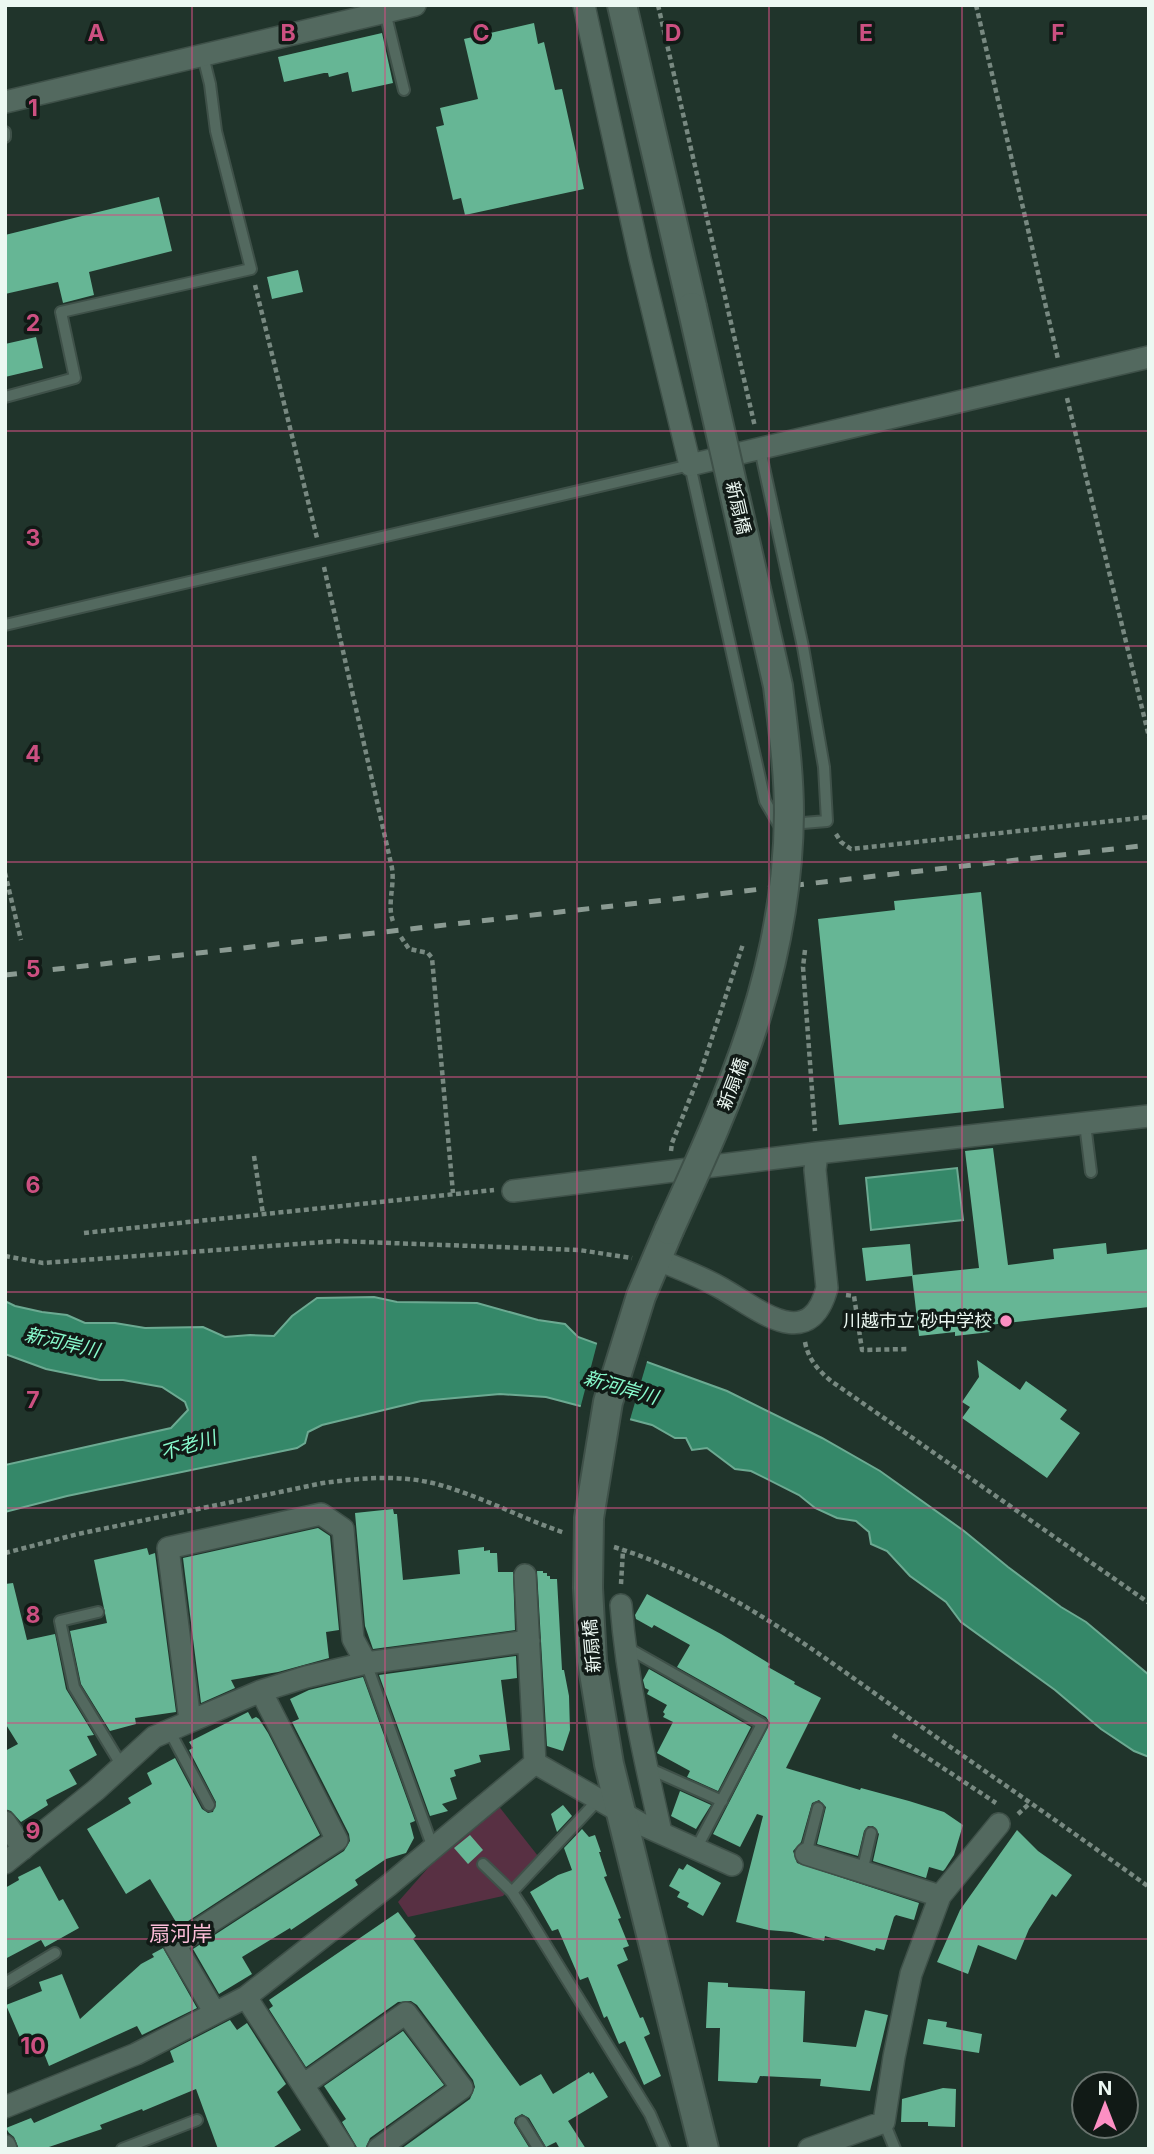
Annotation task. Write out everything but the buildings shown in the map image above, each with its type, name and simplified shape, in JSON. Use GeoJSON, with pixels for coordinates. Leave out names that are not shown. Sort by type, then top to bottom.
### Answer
{"type":"FeatureCollection","features":[{"type":"Feature","properties":{"kind":"street"},"geometry":{"type":"LineString","coordinates":[[5,102],[415,5]]}},
{"type":"Feature","properties":{"kind":"street"},"geometry":{"type":"LineString","coordinates":[[583,5],[690,465],[1149,357]]}},
{"type":"Feature","properties":{"kind":"street","name":"新扇橋"},"geometry":{"type":"LineString","coordinates":[[622,5],[778,686],[789,813],[776,944],[754,1029],[713,1135],[669,1230],[646,1259],[640,1296],[607,1402],[589,1518],[587,1588],[592,1661],[610,1806],[704,2149]]}},
{"type":"Feature","properties":{"kind":"street"},"geometry":{"type":"LineString","coordinates":[[513,1191],[817,1153],[1149,1116]]}},
{"type":"Feature","properties":{"kind":"street"},"geometry":{"type":"LineString","coordinates":[[646,1259],[718,1286],[784,1323],[801,1323],[816,1314],[827,1288],[815,1170],[817,1153]]}},
{"type":"Feature","properties":{"kind":"street"},"geometry":{"type":"LineString","coordinates":[[190,1721],[168,1548],[321,1514],[343,1529],[353,1639],[366,1663]]}},
{"type":"Feature","properties":{"kind":"street"},"geometry":{"type":"LineString","coordinates":[[525,1575],[534,1763]]}},
{"type":"Feature","properties":{"kind":"street"},"geometry":{"type":"LineString","coordinates":[[621,1599],[624,1646],[660,1832]]}},
{"type":"Feature","properties":{"kind":"street"},"geometry":{"type":"LineString","coordinates":[[5,1863],[96,1790],[154,1737],[190,1721],[261,1691],[306,1676],[366,1663],[529,1641]]}},
{"type":"Feature","properties":{"kind":"street"},"geometry":{"type":"LineString","coordinates":[[215,2012],[175,1945],[337,1840],[261,1691]]}},
{"type":"Feature","properties":{"kind":"street"},"geometry":{"type":"LineString","coordinates":[[534,1763],[660,1832],[732,1865]]}},
{"type":"Feature","properties":{"kind":"street"},"geometry":{"type":"LineString","coordinates":[[5,2107],[136,2054],[246,1997],[433,1848],[534,1763]]}},
{"type":"Feature","properties":{"kind":"street"},"geometry":{"type":"LineString","coordinates":[[5,1822],[23,1849]]}},
{"type":"Feature","properties":{"kind":"street"},"geometry":{"type":"LineString","coordinates":[[809,2149],[884,2122],[911,1973],[940,1896],[999,1824]]}},
{"type":"Feature","properties":{"kind":"street"},"geometry":{"type":"LineString","coordinates":[[806,1854],[940,1896]]}},
{"type":"Feature","properties":{"kind":"street"},"geometry":{"type":"LineString","coordinates":[[246,1997],[344,2149]]}},
{"type":"Feature","properties":{"kind":"street"},"geometry":{"type":"LineString","coordinates":[[303,2085],[406,2012],[461,2088],[378,2149]]}},
{"type":"Feature","properties":{"kind":"lane"},"geometry":{"type":"LineString","coordinates":[[385,12],[404,90]]}},
{"type":"Feature","properties":{"kind":"lane"},"geometry":{"type":"LineString","coordinates":[[5,397],[75,378],[61,312],[251,269],[216,131],[203,56]]}},
{"type":"Feature","properties":{"kind":"lane"},"geometry":{"type":"LineString","coordinates":[[5,625],[690,465],[765,802],[779,825],[827,821],[824,767],[805,661],[760,449]]}},
{"type":"Feature","properties":{"kind":"lane"},"geometry":{"type":"LineString","coordinates":[[1085,1124],[1091,1172]]}},
{"type":"Feature","properties":{"kind":"lane"},"geometry":{"type":"LineString","coordinates":[[98,1612],[60,1621],[74,1687],[122,1766]]}},
{"type":"Feature","properties":{"kind":"lane"},"geometry":{"type":"LineString","coordinates":[[624,1646],[762,1724],[696,1849]]}},
{"type":"Feature","properties":{"kind":"lane"},"geometry":{"type":"LineString","coordinates":[[366,1663],[433,1848]]}},
{"type":"Feature","properties":{"kind":"lane"},"geometry":{"type":"LineString","coordinates":[[169,1730],[209,1805]]}},
{"type":"Feature","properties":{"kind":"lane"},"geometry":{"type":"LineString","coordinates":[[646,1767],[722,1801]]}},
{"type":"Feature","properties":{"kind":"lane"},"geometry":{"type":"LineString","coordinates":[[512,1892],[610,1806]]}},
{"type":"Feature","properties":{"kind":"lane"},"geometry":{"type":"LineString","coordinates":[[806,1854],[818,1808]]}},
{"type":"Feature","properties":{"kind":"lane"},"geometry":{"type":"LineString","coordinates":[[862,1872],[871,1833]]}},
{"type":"Feature","properties":{"kind":"lane"},"geometry":{"type":"LineString","coordinates":[[483,1864],[512,1892],[650,2114],[665,2149]]}},
{"type":"Feature","properties":{"kind":"lane"},"geometry":{"type":"LineString","coordinates":[[5,1983],[55,1953]]}},
{"type":"Feature","properties":{"kind":"lane"},"geometry":{"type":"LineString","coordinates":[[122,2149],[197,2120]]}},
{"type":"Feature","properties":{"kind":"lane"},"geometry":{"type":"LineString","coordinates":[[522,2122],[538,2149]]}},
{"type":"Feature","properties":{"kind":"lane"},"geometry":{"type":"LineString","coordinates":[[884,2122],[895,2149]]}},
{"type":"Feature","properties":{"kind":"path"},"geometry":{"type":"LineString","coordinates":[[658,5],[760,449]]}},
{"type":"Feature","properties":{"kind":"path"},"geometry":{"type":"LineString","coordinates":[[251,269],[320,550],[392,868],[394,883],[390,915],[394,924]]}},
{"type":"Feature","properties":{"kind":"path"},"geometry":{"type":"LineString","coordinates":[[827,821],[841,842],[851,849],[1149,817]]}},
{"type":"Feature","properties":{"kind":"path"},"geometry":{"type":"LineString","coordinates":[[5,873],[21,940]]}},
{"type":"Feature","properties":{"kind":"path"},"geometry":{"type":"LineString","coordinates":[[401,937],[409,949],[428,953],[432,958],[453,1193]]}},
{"type":"Feature","properties":{"kind":"path"},"geometry":{"type":"LineString","coordinates":[[671,1172],[672,1143],[701,1071],[743,944]]}},
{"type":"Feature","properties":{"kind":"path"},"geometry":{"type":"LineString","coordinates":[[805,950],[803,967],[817,1153]]}},
{"type":"Feature","properties":{"kind":"path"},"geometry":{"type":"LineString","coordinates":[[254,1156],[263,1214]]}},
{"type":"Feature","properties":{"kind":"path"},"geometry":{"type":"LineString","coordinates":[[84,1233],[453,1193],[513,1191]]}},
{"type":"Feature","properties":{"kind":"path"},"geometry":{"type":"LineString","coordinates":[[5,1256],[43,1263],[337,1241],[579,1250],[646,1259]]}},
{"type":"Feature","properties":{"kind":"path"},"geometry":{"type":"LineString","coordinates":[[845,1295],[854,1296],[862,1350],[907,1349]]}},
{"type":"Feature","properties":{"kind":"path"},"geometry":{"type":"LineString","coordinates":[[805,1341],[806,1351],[818,1370],[831,1381],[1149,1603]]}},
{"type":"Feature","properties":{"kind":"path"},"geometry":{"type":"LineString","coordinates":[[621,1599],[623,1550],[661,1563],[739,1602],[803,1642],[1149,1887]]}},
{"type":"Feature","properties":{"kind":"path"},"geometry":{"type":"LineString","coordinates":[[893,1735],[1004,1808],[999,1824]]}},
{"type":"Feature","properties":{"kind":"shaded area"},"geometry":{"type":"Polygon","coordinates":[[[497,1804],[538,1856],[503,1896],[408,1917],[398,1902],[449,1844],[497,1804]]]}},
{"type":"Feature","properties":{"kind":"water"},"geometry":{"type":"Polygon","coordinates":[[[957,1168],[963,1220],[871,1230],[866,1178],[957,1168]]]}},
{"type":"Feature","properties":{"kind":"water"},"geometry":{"type":"Polygon","coordinates":[[[374,1297],[397,1302],[477,1303],[538,1320],[565,1324],[578,1337],[727,1391],[822,1438],[880,1471],[964,1531],[1061,1607],[1086,1622],[1149,1675],[1149,1757],[1134,1751],[1101,1729],[1055,1690],[961,1622],[946,1602],[910,1576],[887,1551],[871,1544],[869,1532],[856,1521],[837,1518],[751,1471],[735,1469],[707,1448],[692,1450],[686,1438],[675,1438],[652,1425],[546,1397],[500,1394],[421,1401],[322,1425],[308,1432],[305,1443],[297,1448],[67,1496],[5,1512],[5,1465],[171,1428],[188,1410],[185,1402],[162,1387],[123,1380],[100,1380],[46,1369],[5,1354],[5,1301],[15,1306],[67,1315],[85,1323],[115,1323],[145,1328],[203,1327],[225,1337],[274,1336],[292,1316],[317,1298],[374,1297]]]}},
{"type":"Feature","properties":{"kind":"pier"},"geometry":{"type":"Polygon","coordinates":[[[598,1340],[648,1358],[629,1423],[580,1409],[598,1340]]]}},
{"type":"Feature","properties":{"kind":"railway"},"geometry":{"type":"LineString","coordinates":[[5,975],[1149,845]]}},
{"type":"Feature","properties":{"kind":"place","name":"川越市立 砂中学校"},"geometry":{"type":"Point","coordinates":[1006,1321]}},
{"type":"Feature","properties":{"kind":"district","name":"扇河岸"},"geometry":{"type":"Point","coordinates":[181,1934]}},
{"type":"Feature","properties":{"kind":"water label","name":"新河岸川"},"geometry":{"type":"Point","coordinates":[62,1342]}},
{"type":"Feature","properties":{"kind":"water label","name":"新河岸川"},"geometry":{"type":"Point","coordinates":[621,1387]}},
{"type":"Feature","properties":{"kind":"water label","name":"不老川"},"geometry":{"type":"Point","coordinates":[188,1445]}}]}
